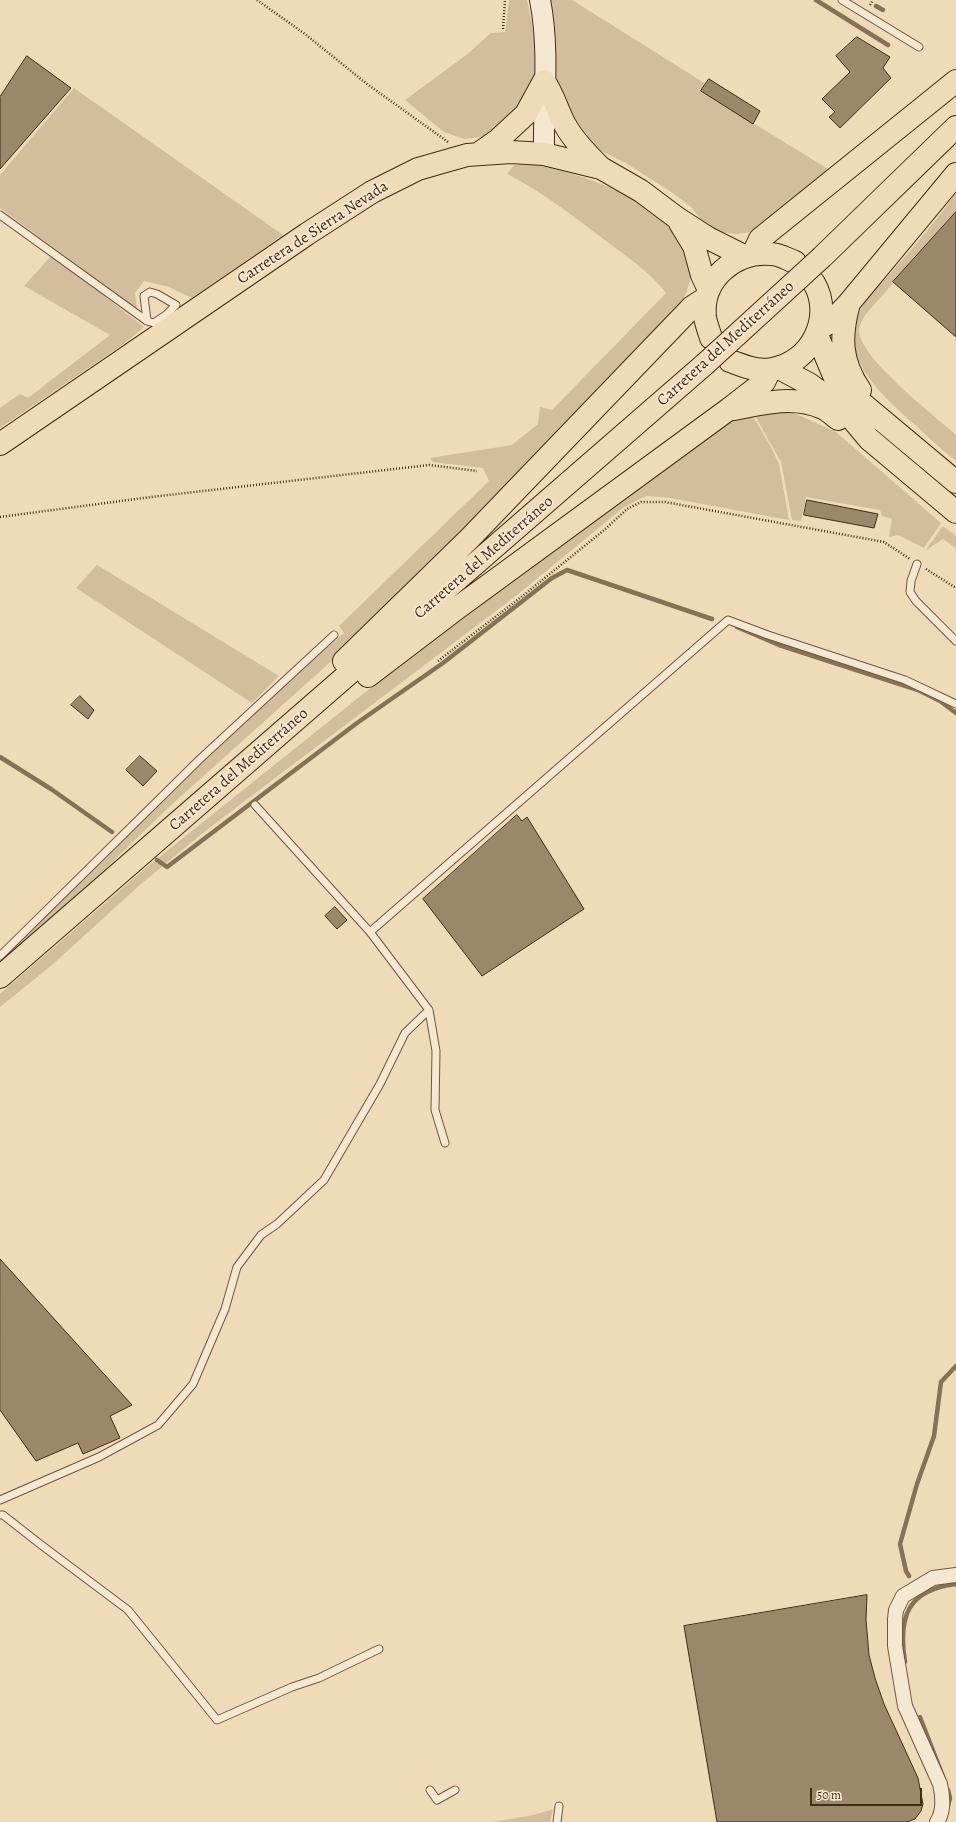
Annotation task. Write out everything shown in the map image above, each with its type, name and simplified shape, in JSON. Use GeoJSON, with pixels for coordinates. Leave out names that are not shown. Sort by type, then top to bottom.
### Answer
{"type":"FeatureCollection","features":[{"type":"Feature","properties":{"kind":"highway"},"geometry":{"type":"LineString","coordinates":[[472,155],[498,140],[526,114],[544,81],[554,95],[564,123],[584,150],[601,168]]}},
{"type":"Feature","properties":{"kind":"highway"},"geometry":{"type":"LineString","coordinates":[[279,736],[326,679],[470,538],[692,307],[707,294],[717,276],[725,268],[748,255],[760,239],[956,82]]}},
{"type":"Feature","properties":{"kind":"highway","name":"Carretera del Mediterráneo"},"geometry":{"type":"LineString","coordinates":[[0,977],[279,736],[705,364],[822,257],[956,127]]}},
{"type":"Feature","properties":{"kind":"highway","name":"Carretera de Sierra Nevada"},"geometry":{"type":"LineString","coordinates":[[0,444],[171,320],[372,192],[418,169],[472,155],[511,152],[544,154],[601,168],[641,191],[677,218],[708,238],[748,255]]}},
{"type":"Feature","properties":{"kind":"highway"},"geometry":{"type":"LineString","coordinates":[[730,361],[751,369],[774,369],[794,361],[807,350],[818,332],[832,321],[849,303],[956,174]]}},
{"type":"Feature","properties":{"kind":"highway","name":"Carretera de Sierra Nevada"},"geometry":{"type":"LineString","coordinates":[[677,218],[694,246],[707,294]]}},
{"type":"Feature","properties":{"kind":"highway"},"geometry":{"type":"LineString","coordinates":[[748,255],[773,254],[795,262]]}},
{"type":"Feature","properties":{"kind":"highway"},"geometry":{"type":"LineString","coordinates":[[814,283],[818,290],[822,309],[818,332],[835,378],[840,385],[857,400],[879,416],[956,482]]}},
{"type":"Feature","properties":{"kind":"highway"},"geometry":{"type":"LineString","coordinates":[[707,294],[705,317],[710,338]]}},
{"type":"Feature","properties":{"kind":"highway"},"geometry":{"type":"LineString","coordinates":[[849,303],[845,318],[843,336],[844,360],[853,378],[879,416]]}},
{"type":"Feature","properties":{"kind":"highway"},"geometry":{"type":"LineString","coordinates":[[212,793],[271,759],[366,678],[426,632],[730,409],[764,382],[774,369]]}},
{"type":"Feature","properties":{"kind":"highway"},"geometry":{"type":"LineString","coordinates":[[774,369],[809,384],[831,400],[854,421],[869,439],[956,512]]}},
{"type":"Feature","properties":{"kind":"highway"},"geometry":{"type":"LineString","coordinates":[[730,409],[774,400],[798,401],[823,408],[849,428],[869,439]]}},
{"type":"Feature","properties":{"kind":"street"},"geometry":{"type":"LineString","coordinates":[[540,0],[545,27],[547,51],[544,81],[544,154]]}},
{"type":"Feature","properties":{"kind":"street"},"geometry":{"type":"LineString","coordinates":[[936,1822],[942,1807],[943,1794],[906,1706],[895,1646],[894,1619],[898,1603],[903,1596],[933,1578],[956,1575]]}},
{"type":"Feature","properties":{"kind":"lane"},"geometry":{"type":"LineString","coordinates":[[842,0],[919,47]]}},
{"type":"Feature","properties":{"kind":"lane"},"geometry":{"type":"LineString","coordinates":[[0,215],[148,321],[154,323],[171,320],[176,305],[157,294],[150,292],[144,296],[148,321]]}},
{"type":"Feature","properties":{"kind":"lane"},"geometry":{"type":"LineString","coordinates":[[917,564],[911,581],[910,592],[916,601],[956,641]]}},
{"type":"Feature","properties":{"kind":"lane"},"geometry":{"type":"LineString","coordinates":[[370,932],[728,620],[768,635],[905,680],[956,704]]}},
{"type":"Feature","properties":{"kind":"lane"},"geometry":{"type":"LineString","coordinates":[[0,956],[216,744],[334,635]]}},
{"type":"Feature","properties":{"kind":"lane"},"geometry":{"type":"LineString","coordinates":[[255,805],[370,932],[429,1010],[436,1051],[435,1110],[445,1143]]}},
{"type":"Feature","properties":{"kind":"lane"},"geometry":{"type":"LineString","coordinates":[[0,1500],[98,1456],[158,1425],[193,1384],[225,1309],[237,1267],[261,1235],[277,1224],[324,1180],[380,1084],[406,1033],[429,1010]]}},
{"type":"Feature","properties":{"kind":"lane"},"geometry":{"type":"LineString","coordinates":[[0,1515],[4,1515],[128,1610],[217,1720],[292,1687],[319,1678],[379,1649]]}},
{"type":"Feature","properties":{"kind":"lane"},"geometry":{"type":"LineString","coordinates":[[430,1790],[437,1800],[455,1790]]}},
{"type":"Feature","properties":{"kind":"lane"},"geometry":{"type":"LineString","coordinates":[[557,1822],[559,1806]]}},
{"type":"Feature","properties":{"kind":"path"},"geometry":{"type":"LineString","coordinates":[[256,0],[305,34],[367,84],[472,155]]}},
{"type":"Feature","properties":{"kind":"path"},"geometry":{"type":"LineString","coordinates":[[503,29],[505,0]]}},
{"type":"Feature","properties":{"kind":"path"},"geometry":{"type":"LineString","coordinates":[[0,516],[429,465],[477,471]]}},
{"type":"Feature","properties":{"kind":"path"},"geometry":{"type":"LineString","coordinates":[[438,661],[603,532],[627,509],[641,502],[665,502],[884,542],[956,588]]}},
{"type":"Feature","properties":{"kind":"shaded area"},"geometry":{"type":"Polygon","coordinates":[[[509,0],[527,0],[537,48],[537,69],[531,91],[502,129],[482,137],[464,139],[444,132],[405,100],[465,56],[491,33],[505,32],[509,0]]]}},
{"type":"Feature","properties":{"kind":"shaded area"},"geometry":{"type":"Polygon","coordinates":[[[551,0],[572,0],[706,84],[701,91],[828,169],[775,214],[751,232],[737,234],[720,232],[704,223],[691,207],[670,191],[624,162],[601,151],[585,140],[577,129],[556,82],[555,47],[550,4],[551,0]]]}},
{"type":"Feature","properties":{"kind":"shaded area"},"geometry":{"type":"Polygon","coordinates":[[[74,88],[283,235],[192,298],[169,287],[144,281],[135,293],[137,309],[0,208],[0,175],[74,88]]]}},
{"type":"Feature","properties":{"kind":"shaded area"},"geometry":{"type":"Polygon","coordinates":[[[514,165],[532,165],[555,169],[601,184],[624,194],[646,207],[664,222],[678,238],[691,268],[689,285],[680,306],[533,461],[336,657],[169,807],[102,872],[0,962],[255,711],[344,633],[339,626],[489,481],[483,468],[433,462],[430,458],[512,445],[538,424],[540,407],[552,410],[666,293],[653,278],[638,265],[582,223],[546,197],[507,174],[514,165]]]}},
{"type":"Feature","properties":{"kind":"shaded area"},"geometry":{"type":"Polygon","coordinates":[[[956,193],[956,212],[865,315],[859,332],[864,344],[873,358],[886,372],[916,401],[956,435],[956,461],[889,401],[866,373],[858,358],[853,343],[854,326],[864,304],[872,293],[919,241],[956,193]]]}},
{"type":"Feature","properties":{"kind":"shaded area"},"geometry":{"type":"Polygon","coordinates":[[[52,255],[144,327],[125,343],[0,428],[0,408],[20,394],[28,398],[110,335],[24,286],[52,255]]]}},
{"type":"Feature","properties":{"kind":"shaded area"},"geometry":{"type":"Polygon","coordinates":[[[778,412],[794,413],[836,432],[941,523],[924,548],[898,535],[889,537],[892,519],[882,516],[880,510],[806,497],[801,521],[792,520],[781,462],[754,414],[778,412]]]}},
{"type":"Feature","properties":{"kind":"shaded area"},"geometry":{"type":"Polygon","coordinates":[[[751,413],[779,464],[789,520],[670,498],[647,496],[623,508],[517,595],[204,832],[141,884],[52,965],[0,1007],[0,994],[148,866],[418,650],[728,418],[751,413]]]}},
{"type":"Feature","properties":{"kind":"shaded area"},"geometry":{"type":"Polygon","coordinates":[[[943,526],[956,536],[956,548],[943,539],[925,551],[943,526]]]}},
{"type":"Feature","properties":{"kind":"shaded area"},"geometry":{"type":"Polygon","coordinates":[[[97,565],[279,676],[252,703],[76,588],[97,565]]]}},
{"type":"Feature","properties":{"kind":"shaded area"},"geometry":{"type":"Polygon","coordinates":[[[553,1809],[550,1822],[492,1822],[534,1815],[553,1809]]]}},
{"type":"Feature","properties":{"kind":"building"},"geometry":{"type":"Polygon","coordinates":[[[857,37],[890,57],[883,68],[891,78],[840,128],[829,117],[835,112],[822,99],[850,72],[836,56],[857,37]]]}},
{"type":"Feature","properties":{"kind":"building"},"geometry":{"type":"Polygon","coordinates":[[[27,56],[71,88],[0,169],[0,97],[27,56]]]}},
{"type":"Feature","properties":{"kind":"building"},"geometry":{"type":"Polygon","coordinates":[[[709,79],[760,111],[753,124],[701,91],[709,79]]]}},
{"type":"Feature","properties":{"kind":"building"},"geometry":{"type":"Polygon","coordinates":[[[956,212],[956,337],[893,282],[956,212]]]}},
{"type":"Feature","properties":{"kind":"building"},"geometry":{"type":"Polygon","coordinates":[[[807,500],[878,514],[874,528],[804,515],[807,500]]]}},
{"type":"Feature","properties":{"kind":"building"},"geometry":{"type":"Polygon","coordinates":[[[80,696],[94,710],[88,719],[71,705],[80,696]]]}},
{"type":"Feature","properties":{"kind":"building"},"geometry":{"type":"Polygon","coordinates":[[[140,756],[157,771],[143,786],[126,770],[140,756]]]}},
{"type":"Feature","properties":{"kind":"building"},"geometry":{"type":"Polygon","coordinates":[[[517,815],[522,821],[527,817],[584,909],[482,976],[423,899],[517,815]]]}},
{"type":"Feature","properties":{"kind":"building"},"geometry":{"type":"Polygon","coordinates":[[[335,907],[347,920],[337,929],[325,916],[335,907]]]}},
{"type":"Feature","properties":{"kind":"building"},"geometry":{"type":"Polygon","coordinates":[[[0,1259],[132,1405],[110,1416],[120,1438],[83,1454],[78,1443],[36,1461],[0,1410],[0,1259]]]}},
{"type":"Feature","properties":{"kind":"building"},"geometry":{"type":"Polygon","coordinates":[[[867,1595],[866,1620],[869,1655],[884,1704],[918,1778],[923,1804],[921,1811],[915,1819],[907,1822],[717,1822],[684,1626],[867,1595]]]}},
{"type":"Feature","properties":{"kind":"waterway"},"geometry":{"type":"LineString","coordinates":[[816,0],[888,45]]}},
{"type":"Feature","properties":{"kind":"waterway"},"geometry":{"type":"LineString","coordinates":[[876,6],[883,10]]}},
{"type":"Feature","properties":{"kind":"waterway"},"geometry":{"type":"LineString","coordinates":[[157,860],[167,867],[357,723],[443,663],[552,578],[567,570],[712,619]]}},
{"type":"Feature","properties":{"kind":"waterway"},"geometry":{"type":"LineString","coordinates":[[737,627],[779,645],[918,690],[940,701],[956,713]]}},
{"type":"Feature","properties":{"kind":"waterway"},"geometry":{"type":"LineString","coordinates":[[0,757],[51,789],[112,832]]}},
{"type":"Feature","properties":{"kind":"waterway"},"geometry":{"type":"LineString","coordinates":[[909,1576],[906,1571],[900,1544],[917,1484],[934,1436],[941,1382],[956,1366]]}},
{"type":"Feature","properties":{"kind":"waterway"},"geometry":{"type":"LineString","coordinates":[[905,1662],[903,1632],[905,1619],[910,1608],[916,1599],[926,1592],[939,1587],[956,1584]]}},
{"type":"Feature","properties":{"kind":"waterway"},"geometry":{"type":"LineString","coordinates":[[920,1717],[944,1779]]}},
{"type":"Feature","properties":{"kind":"waterway"},"geometry":{"type":"LineString","coordinates":[[948,1790],[950,1798],[948,1806]]}}]}
